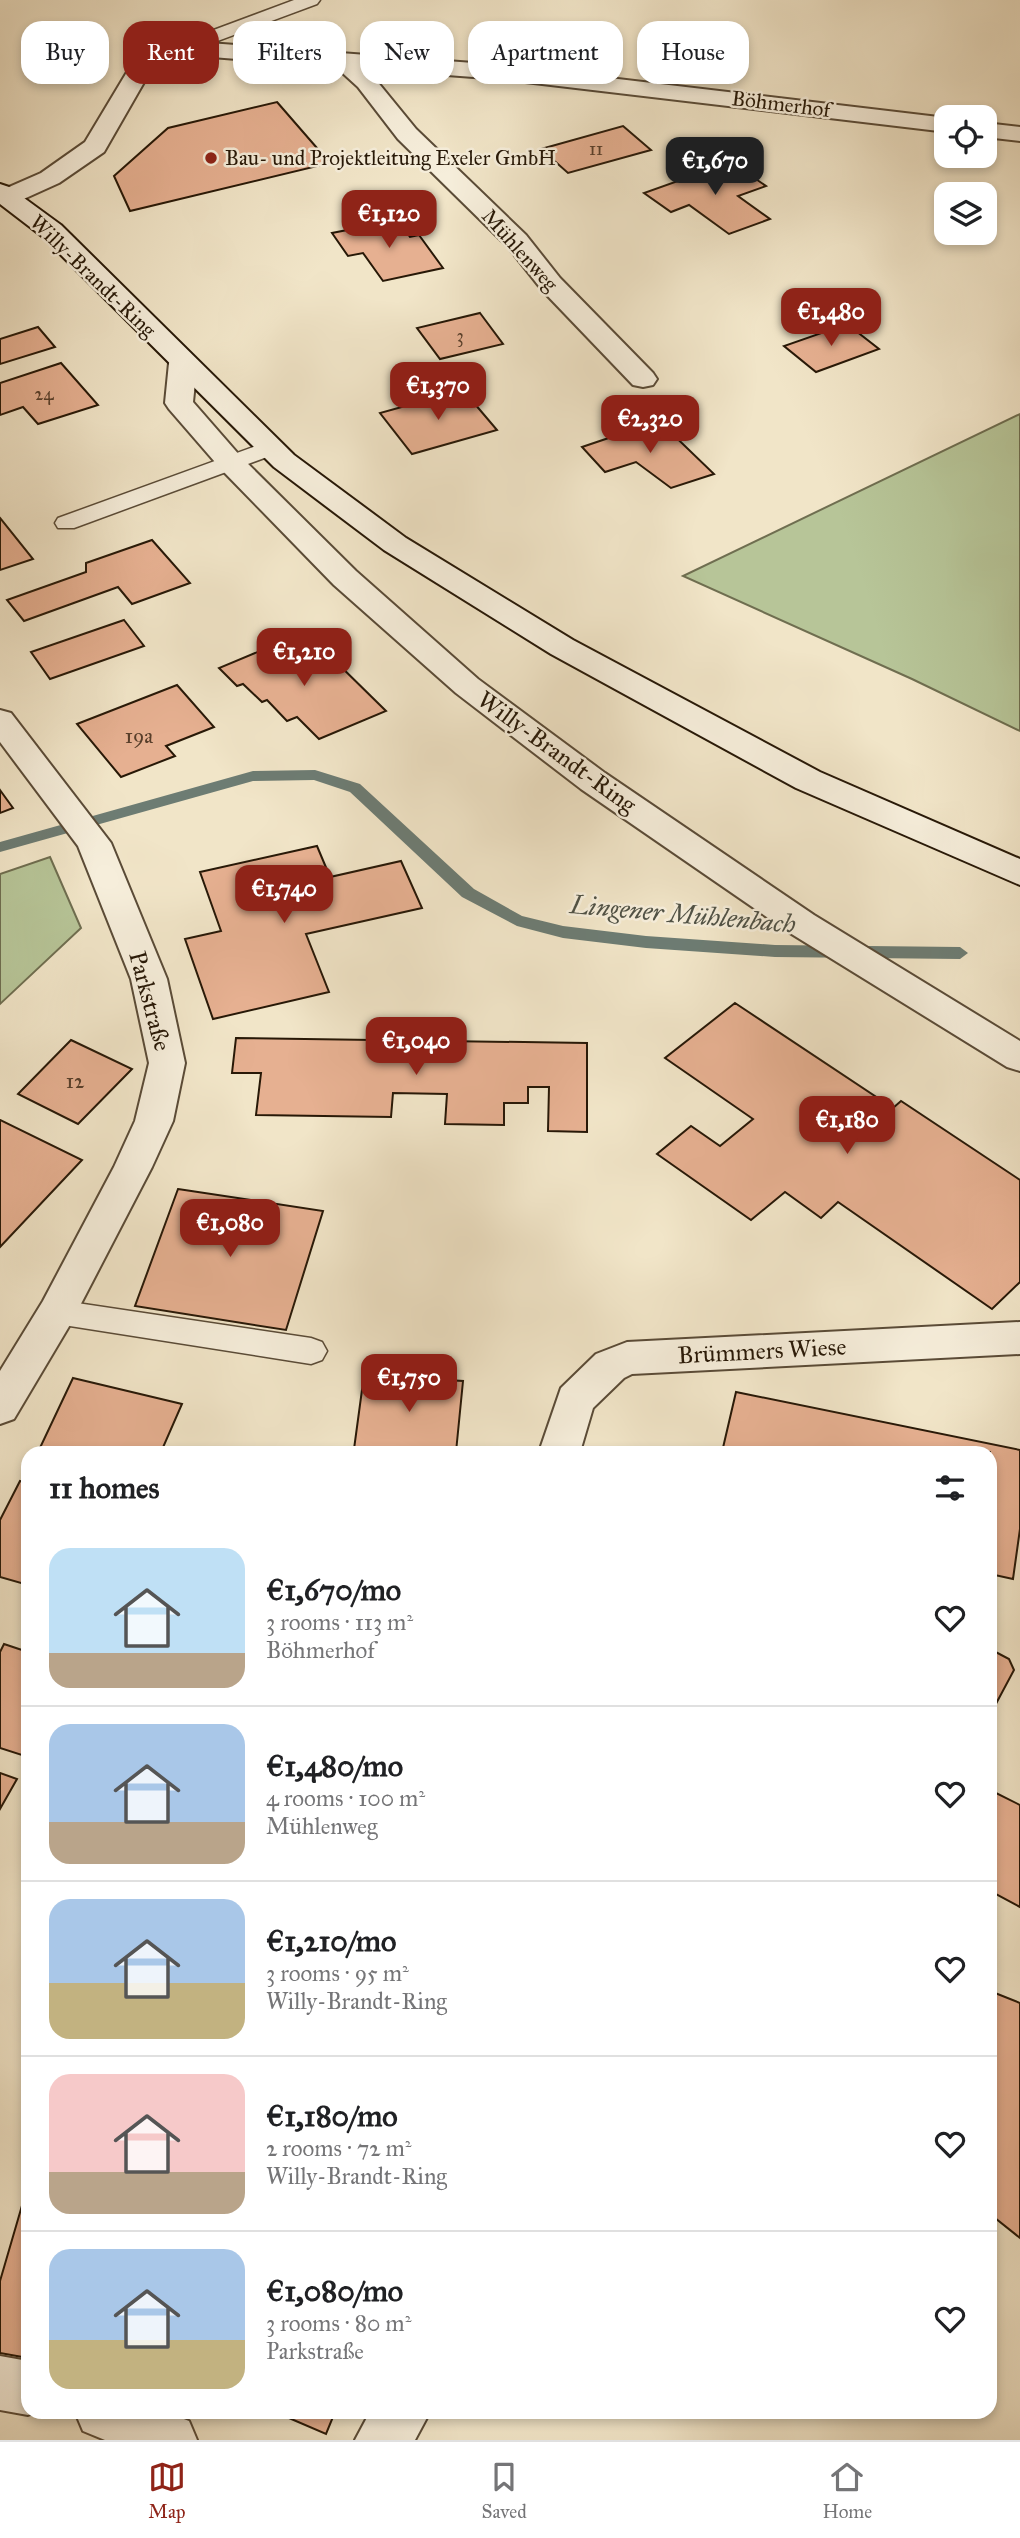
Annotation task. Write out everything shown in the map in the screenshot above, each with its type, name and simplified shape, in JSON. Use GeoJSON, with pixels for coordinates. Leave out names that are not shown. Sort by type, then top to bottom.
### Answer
{"type":"FeatureCollection","features":[{"type":"Feature","properties":{"kind":"street","name":"Böhmerhof"},"geometry":{"type":"LineString","coordinates":[[346,59],[500,72],[934,123]]}},
{"type":"Feature","properties":{"kind":"street","name":"Mühlenweg"},"geometry":{"type":"LineString","coordinates":[[346,63],[367,82],[407,134],[517,241],[551,284],[643,379]]}},
{"type":"Feature","properties":{"kind":"street"},"geometry":{"type":"LineString","coordinates":[[4,194],[50,178],[95,147],[131,84]]}},
{"type":"Feature","properties":{"kind":"street"},"geometry":{"type":"LineString","coordinates":[[997,131],[1020,134]]}},
{"type":"Feature","properties":{"kind":"street","name":"Willy-Brandt-Ring"},"geometry":{"type":"LineString","coordinates":[[4,194],[52,231],[270,448],[395,544],[562,647],[808,780],[1020,873]]}},
{"type":"Feature","properties":{"kind":"street","name":"Willy-Brandt-Ring"},"geometry":{"type":"LineString","coordinates":[[183,363],[179,403],[231,463],[345,578],[467,686],[593,781],[802,924],[1020,1058]]}},
{"type":"Feature","properties":{"kind":"street","name":"Parkstraße"},"geometry":{"type":"LineString","coordinates":[[0,720],[94,843],[149,979],[167,1063],[154,1121],[57,1312],[0,1407]]}},
{"type":"Feature","properties":{"kind":"street","name":"Brümmers Wiese"},"geometry":{"type":"LineString","coordinates":[[562,1446],[575,1400],[610,1366],[626,1358],[1020,1338]]}},
{"type":"Feature","properties":{"kind":"street"},"geometry":{"type":"LineString","coordinates":[[0,2383],[21,2387]]}},
{"type":"Feature","properties":{"kind":"street"},"geometry":{"type":"LineString","coordinates":[[119,2419],[170,2440]]}},
{"type":"Feature","properties":{"kind":"street"},"geometry":{"type":"LineString","coordinates":[[382,2440],[398,2419]]}},
{"type":"Feature","properties":{"kind":"lane"},"geometry":{"type":"LineString","coordinates":[[219,34],[311,0]]}},
{"type":"Feature","properties":{"kind":"lane"},"geometry":{"type":"LineString","coordinates":[[66,523],[270,448]]}},
{"type":"Feature","properties":{"kind":"lane"},"geometry":{"type":"LineString","coordinates":[[57,1312],[311,1351]]}},
{"type":"Feature","properties":{"kind":"green space"},"geometry":{"type":"Polygon","coordinates":[[[1020,414],[1020,731],[912,679],[683,576],[1020,414]]]}},
{"type":"Feature","properties":{"kind":"green space"},"geometry":{"type":"Polygon","coordinates":[[[50,857],[81,928],[0,1004],[0,874],[50,857]]]}},
{"type":"Feature","properties":{"kind":"building"},"geometry":{"type":"Polygon","coordinates":[[[277,102],[330,163],[130,211],[114,176],[168,128],[277,102]]]}},
{"type":"Feature","properties":{"kind":"building"},"geometry":{"type":"Polygon","coordinates":[[[623,126],[651,150],[568,173],[541,149],[623,126]]]}},
{"type":"Feature","properties":{"kind":"building"},"geometry":{"type":"Polygon","coordinates":[[[731,162],[766,186],[738,196],[770,219],[729,234],[689,205],[671,212],[644,193],[731,162]]]}},
{"type":"Feature","properties":{"kind":"building"},"geometry":{"type":"Polygon","coordinates":[[[398,220],[410,237],[419,235],[443,268],[383,281],[363,253],[348,256],[332,233],[398,220]]]}},
{"type":"Feature","properties":{"kind":"building"},"geometry":{"type":"Polygon","coordinates":[[[480,313],[503,344],[440,359],[417,328],[480,313]]]}},
{"type":"Feature","properties":{"kind":"building"},"geometry":{"type":"Polygon","coordinates":[[[847,324],[879,349],[816,372],[784,346],[847,324]]]}},
{"type":"Feature","properties":{"kind":"building"},"geometry":{"type":"Polygon","coordinates":[[[38,327],[55,347],[0,364],[0,339],[38,327]]]}},
{"type":"Feature","properties":{"kind":"building"},"geometry":{"type":"Polygon","coordinates":[[[61,363],[98,405],[38,424],[23,407],[0,415],[0,383],[61,363]]]}},
{"type":"Feature","properties":{"kind":"building"},"geometry":{"type":"Polygon","coordinates":[[[463,390],[497,430],[412,454],[380,413],[463,390]]]}},
{"type":"Feature","properties":{"kind":"building"},"geometry":{"type":"Polygon","coordinates":[[[659,421],[714,474],[671,488],[636,462],[605,472],[582,447],[659,421]]]}},
{"type":"Feature","properties":{"kind":"building"},"geometry":{"type":"Polygon","coordinates":[[[0,518],[33,559],[0,570],[0,518]]]}},
{"type":"Feature","properties":{"kind":"building"},"geometry":{"type":"Polygon","coordinates":[[[152,540],[190,583],[132,604],[118,587],[24,621],[7,600],[86,572],[86,563],[152,540]]]}},
{"type":"Feature","properties":{"kind":"building"},"geometry":{"type":"Polygon","coordinates":[[[124,620],[144,646],[50,679],[31,652],[124,620]]]}},
{"type":"Feature","properties":{"kind":"building"},"geometry":{"type":"Polygon","coordinates":[[[289,639],[313,663],[330,656],[386,711],[319,739],[297,717],[287,721],[267,700],[262,702],[243,684],[237,686],[219,668],[289,639]]]}},
{"type":"Feature","properties":{"kind":"building"},"geometry":{"type":"Polygon","coordinates":[[[177,685],[214,727],[166,746],[175,756],[121,777],[77,724],[177,685]]]}},
{"type":"Feature","properties":{"kind":"building"},"geometry":{"type":"Polygon","coordinates":[[[0,790],[13,808],[0,813],[0,790]]]}},
{"type":"Feature","properties":{"kind":"building"},"geometry":{"type":"Polygon","coordinates":[[[317,846],[330,877],[401,861],[422,908],[306,934],[329,992],[213,1019],[185,939],[221,931],[200,872],[317,846]]]}},
{"type":"Feature","properties":{"kind":"building"},"geometry":{"type":"Polygon","coordinates":[[[735,1003],[893,1108],[901,1101],[1020,1180],[1020,1282],[992,1309],[838,1202],[821,1218],[785,1192],[751,1220],[657,1154],[691,1126],[720,1146],[753,1119],[665,1058],[735,1003]]]}},
{"type":"Feature","properties":{"kind":"building"},"geometry":{"type":"Polygon","coordinates":[[[236,1038],[587,1043],[587,1132],[548,1131],[549,1087],[528,1087],[528,1103],[504,1103],[504,1125],[445,1124],[447,1094],[393,1093],[391,1117],[256,1115],[261,1073],[232,1073],[236,1038]]]}},
{"type":"Feature","properties":{"kind":"building"},"geometry":{"type":"Polygon","coordinates":[[[71,1040],[132,1069],[78,1124],[18,1094],[71,1040]]]}},
{"type":"Feature","properties":{"kind":"building"},"geometry":{"type":"Polygon","coordinates":[[[0,1120],[82,1160],[0,1247],[0,1120]]]}},
{"type":"Feature","properties":{"kind":"building"},"geometry":{"type":"Polygon","coordinates":[[[178,1189],[323,1211],[286,1330],[135,1306],[178,1189]]]}},
{"type":"Feature","properties":{"kind":"building"},"geometry":{"type":"Polygon","coordinates":[[[364,1375],[463,1381],[457,1446],[354,1446],[364,1375]]]}},
{"type":"Feature","properties":{"kind":"building"},"geometry":{"type":"Polygon","coordinates":[[[73,1378],[182,1404],[164,1446],[41,1446],[73,1378]]]}},
{"type":"Feature","properties":{"kind":"building"},"geometry":{"type":"Polygon","coordinates":[[[736,1392],[1020,1450],[1020,1529],[1013,1579],[997,1576],[997,1446],[723,1446],[736,1392]]]}},
{"type":"Feature","properties":{"kind":"building"},"geometry":{"type":"Polygon","coordinates":[[[21,1481],[21,1583],[0,1577],[0,1520],[21,1481]]]}},
{"type":"Feature","properties":{"kind":"building"},"geometry":{"type":"Polygon","coordinates":[[[4,1644],[21,1650],[21,1755],[0,1748],[0,1652],[4,1644]]]}},
{"type":"Feature","properties":{"kind":"building"},"geometry":{"type":"Polygon","coordinates":[[[997,1653],[1009,1659],[1014,1670],[997,1702],[997,1653]]]}},
{"type":"Feature","properties":{"kind":"building"},"geometry":{"type":"Polygon","coordinates":[[[0,1773],[17,1779],[0,1809],[0,1773]]]}},
{"type":"Feature","properties":{"kind":"building"},"geometry":{"type":"Polygon","coordinates":[[[997,1794],[1020,1805],[1020,1907],[997,1895],[997,1794]]]}},
{"type":"Feature","properties":{"kind":"building"},"geometry":{"type":"Polygon","coordinates":[[[997,1994],[1020,2003],[1020,2238],[997,2220],[997,1994]]]}},
{"type":"Feature","properties":{"kind":"building"},"geometry":{"type":"Polygon","coordinates":[[[21,2209],[21,2357],[0,2353],[0,2281],[21,2209]]]}},
{"type":"Feature","properties":{"kind":"building"},"geometry":{"type":"Polygon","coordinates":[[[291,2419],[332,2419],[326,2434],[291,2419]]]}},
{"type":"Feature","properties":{"kind":"waterway","name":"Lingener Mühlenbach"},"geometry":{"type":"LineString","coordinates":[[0,847],[253,776],[315,775],[355,788],[468,893],[517,920],[563,932],[646,942],[775,951],[960,953]]}},
{"type":"Feature","properties":{"kind":"place","name":"Bau- und Projektleitung Exeler GmbH"},"geometry":{"type":"Point","coordinates":[211,158]}}]}
